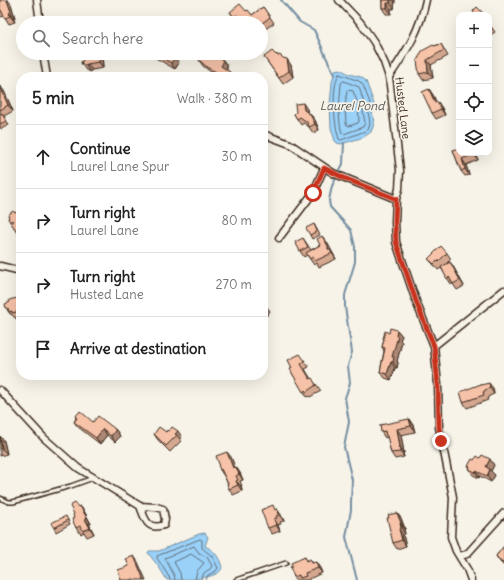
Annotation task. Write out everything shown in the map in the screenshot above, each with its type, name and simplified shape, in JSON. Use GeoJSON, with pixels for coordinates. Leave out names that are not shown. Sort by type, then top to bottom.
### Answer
{"type":"FeatureCollection","features":[{"type":"Feature","properties":{"kind":"street"},"geometry":{"type":"LineString","coordinates":[[36,0],[39,16]]}},
{"type":"Feature","properties":{"kind":"street","name":"Husted Lane"},"geometry":{"type":"LineString","coordinates":[[339,0],[360,22],[374,42],[384,62],[389,77],[400,170],[399,189],[396,199],[396,242],[417,304],[434,346],[438,385],[439,427],[454,497],[451,537],[456,551],[467,569],[471,580]]}},
{"type":"Feature","properties":{"kind":"street"},"geometry":{"type":"LineString","coordinates":[[389,77],[411,43],[422,17],[426,0]]}},
{"type":"Feature","properties":{"kind":"street"},"geometry":{"type":"LineString","coordinates":[[44,60],[46,72]]}},
{"type":"Feature","properties":{"kind":"street"},"geometry":{"type":"LineString","coordinates":[[268,136],[290,144],[333,173],[396,199]]}},
{"type":"Feature","properties":{"kind":"street"},"geometry":{"type":"LineString","coordinates":[[279,238],[313,193],[324,168]]}},
{"type":"Feature","properties":{"kind":"street"},"geometry":{"type":"LineString","coordinates":[[0,266],[16,270]]}},
{"type":"Feature","properties":{"kind":"street"},"geometry":{"type":"LineString","coordinates":[[434,346],[445,339],[504,290]]}},
{"type":"Feature","properties":{"kind":"street"},"geometry":{"type":"LineString","coordinates":[[0,390],[44,438],[78,468],[140,506]]}},
{"type":"Feature","properties":{"kind":"street"},"geometry":{"type":"LineString","coordinates":[[460,556],[466,554],[504,513]]}},
{"type":"Feature","properties":{"kind":"lane"},"geometry":{"type":"LineString","coordinates":[[0,498],[13,502],[95,478]]}},
{"type":"Feature","properties":{"kind":"lane"},"geometry":{"type":"LineString","coordinates":[[236,580],[286,563]]}},
{"type":"Feature","properties":{"kind":"water","name":"Laurel Pond"},"geometry":{"type":"Polygon","coordinates":[[[340,69],[349,74],[361,77],[366,81],[374,104],[372,110],[374,124],[371,132],[364,137],[341,144],[335,141],[331,128],[330,105],[332,82],[335,70],[340,69]]]}},
{"type":"Feature","properties":{"kind":"water"},"geometry":{"type":"Polygon","coordinates":[[[205,533],[208,537],[205,546],[217,555],[221,564],[221,569],[217,573],[201,578],[167,580],[148,553],[149,551],[159,551],[199,534],[205,533]]]}},
{"type":"Feature","properties":{"kind":"building"},"geometry":{"type":"Polygon","coordinates":[[[0,0],[7,0],[11,12],[9,13],[10,16],[5,18],[0,10],[0,0]]]}},
{"type":"Feature","properties":{"kind":"building"},"geometry":{"type":"Polygon","coordinates":[[[382,0],[390,0],[390,3],[387,3],[387,8],[382,8],[382,0]]]}},
{"type":"Feature","properties":{"kind":"building"},"geometry":{"type":"Polygon","coordinates":[[[240,4],[252,15],[263,7],[270,17],[268,19],[268,16],[233,16],[230,12],[240,4]]]}},
{"type":"Feature","properties":{"kind":"building"},"geometry":{"type":"Polygon","coordinates":[[[477,7],[482,12],[474,12],[477,7]]]}},
{"type":"Feature","properties":{"kind":"building"},"geometry":{"type":"Polygon","coordinates":[[[441,44],[444,50],[427,60],[428,72],[419,74],[417,61],[422,51],[433,45],[441,44]]]}},
{"type":"Feature","properties":{"kind":"building"},"geometry":{"type":"Polygon","coordinates":[[[272,51],[276,55],[280,55],[287,59],[289,71],[279,78],[266,60],[268,60],[268,54],[272,51]]]}},
{"type":"Feature","properties":{"kind":"building"},"geometry":{"type":"Polygon","coordinates":[[[83,60],[99,60],[99,62],[87,64],[86,66],[81,63],[83,60]]]}},
{"type":"Feature","properties":{"kind":"building"},"geometry":{"type":"Polygon","coordinates":[[[166,60],[173,60],[171,63],[166,60]]]}},
{"type":"Feature","properties":{"kind":"building"},"geometry":{"type":"Polygon","coordinates":[[[199,60],[223,60],[221,66],[230,72],[216,72],[208,68],[199,60]]]}},
{"type":"Feature","properties":{"kind":"building"},"geometry":{"type":"Polygon","coordinates":[[[0,87],[8,105],[0,110],[0,87]]]}},
{"type":"Feature","properties":{"kind":"building"},"geometry":{"type":"Polygon","coordinates":[[[429,89],[435,103],[438,102],[441,109],[432,113],[422,92],[429,89]]]}},
{"type":"Feature","properties":{"kind":"building"},"geometry":{"type":"Polygon","coordinates":[[[303,103],[304,110],[310,114],[315,124],[309,127],[307,122],[300,117],[297,119],[294,114],[296,112],[295,104],[303,103]]]}},
{"type":"Feature","properties":{"kind":"building"},"geometry":{"type":"Polygon","coordinates":[[[2,113],[6,121],[0,124],[0,114],[2,113]]]}},
{"type":"Feature","properties":{"kind":"building"},"geometry":{"type":"Polygon","coordinates":[[[456,149],[456,156],[469,156],[462,159],[465,169],[461,171],[453,150],[456,149]]]}},
{"type":"Feature","properties":{"kind":"building"},"geometry":{"type":"Polygon","coordinates":[[[13,211],[16,212],[16,230],[11,223],[13,222],[12,220],[10,222],[8,218],[8,215],[13,211]]]}},
{"type":"Feature","properties":{"kind":"building"},"geometry":{"type":"Polygon","coordinates":[[[314,224],[317,231],[310,235],[306,228],[314,224]]]}},
{"type":"Feature","properties":{"kind":"building"},"geometry":{"type":"Polygon","coordinates":[[[322,236],[328,246],[328,249],[332,253],[315,261],[313,257],[310,259],[306,253],[320,245],[317,239],[322,236]]]}},
{"type":"Feature","properties":{"kind":"building"},"geometry":{"type":"Polygon","coordinates":[[[303,238],[308,247],[300,251],[295,242],[303,238]]]}},
{"type":"Feature","properties":{"kind":"building"},"geometry":{"type":"Polygon","coordinates":[[[441,246],[447,253],[434,264],[428,259],[441,246]]]}},
{"type":"Feature","properties":{"kind":"building"},"geometry":{"type":"Polygon","coordinates":[[[450,262],[460,280],[453,284],[449,277],[447,279],[441,267],[450,262]]]}},
{"type":"Feature","properties":{"kind":"building"},"geometry":{"type":"Polygon","coordinates":[[[16,298],[16,312],[9,312],[8,308],[6,308],[5,304],[10,302],[9,300],[16,298]]]}},
{"type":"Feature","properties":{"kind":"building"},"geometry":{"type":"Polygon","coordinates":[[[390,328],[397,330],[396,336],[398,336],[392,357],[394,357],[393,362],[391,362],[387,374],[380,372],[385,348],[382,347],[383,339],[385,331],[389,333],[390,328]]]}},
{"type":"Feature","properties":{"kind":"building"},"geometry":{"type":"Polygon","coordinates":[[[300,354],[305,361],[301,364],[310,379],[312,378],[316,385],[306,392],[305,390],[303,392],[292,373],[290,369],[292,368],[288,360],[300,354]]]}},
{"type":"Feature","properties":{"kind":"building"},"geometry":{"type":"Polygon","coordinates":[[[489,383],[490,388],[483,392],[484,395],[463,402],[460,392],[481,384],[489,383]]]}},
{"type":"Feature","properties":{"kind":"building"},"geometry":{"type":"Polygon","coordinates":[[[80,411],[93,422],[98,416],[115,429],[115,431],[111,436],[103,429],[96,438],[74,422],[77,418],[75,417],[80,411]]]}},
{"type":"Feature","properties":{"kind":"building"},"geometry":{"type":"Polygon","coordinates":[[[409,419],[411,426],[397,429],[400,452],[391,453],[387,436],[385,431],[381,432],[380,425],[409,419]]]}},
{"type":"Feature","properties":{"kind":"building"},"geometry":{"type":"Polygon","coordinates":[[[159,427],[166,432],[172,427],[178,431],[175,434],[177,435],[166,446],[154,434],[159,427]]]}},
{"type":"Feature","properties":{"kind":"building"},"geometry":{"type":"Polygon","coordinates":[[[0,436],[2,449],[0,449],[0,436]]]}},
{"type":"Feature","properties":{"kind":"building"},"geometry":{"type":"Polygon","coordinates":[[[227,452],[233,468],[236,467],[239,474],[236,476],[238,485],[229,489],[218,465],[216,456],[227,452]]]}},
{"type":"Feature","properties":{"kind":"building"},"geometry":{"type":"Polygon","coordinates":[[[482,455],[490,459],[486,467],[490,469],[487,476],[469,469],[470,467],[468,466],[472,459],[474,460],[477,456],[480,458],[482,455]]]}},
{"type":"Feature","properties":{"kind":"building"},"geometry":{"type":"Polygon","coordinates":[[[75,503],[78,507],[80,506],[87,518],[85,519],[90,528],[83,531],[80,526],[76,528],[72,519],[74,518],[74,514],[70,506],[75,503]]]}},
{"type":"Feature","properties":{"kind":"building"},"geometry":{"type":"Polygon","coordinates":[[[273,505],[275,510],[277,509],[279,515],[274,519],[276,525],[268,528],[261,510],[273,505]]]}},
{"type":"Feature","properties":{"kind":"building"},"geometry":{"type":"Polygon","coordinates":[[[397,513],[401,523],[401,528],[399,529],[402,540],[393,543],[387,518],[389,518],[388,515],[397,513]]]}},
{"type":"Feature","properties":{"kind":"building"},"geometry":{"type":"Polygon","coordinates":[[[66,516],[68,520],[54,528],[51,523],[66,516]]]}},
{"type":"Feature","properties":{"kind":"building"},"geometry":{"type":"Polygon","coordinates":[[[504,546],[504,562],[502,563],[496,556],[504,546]]]}},
{"type":"Feature","properties":{"kind":"building"},"geometry":{"type":"Polygon","coordinates":[[[134,556],[143,580],[121,580],[118,570],[129,566],[126,559],[134,556]]]}},
{"type":"Feature","properties":{"kind":"building"},"geometry":{"type":"Polygon","coordinates":[[[305,557],[306,561],[310,559],[312,563],[316,562],[318,568],[305,573],[306,576],[300,578],[299,575],[294,577],[290,567],[292,567],[291,563],[305,557]]]}},
{"type":"Feature","properties":{"kind":"waterway"},"geometry":{"type":"LineString","coordinates":[[281,0],[300,22],[314,30],[335,75]]}},
{"type":"Feature","properties":{"kind":"waterway"},"geometry":{"type":"LineString","coordinates":[[344,143],[343,164],[332,186],[329,200],[330,207],[351,230],[355,247],[355,262],[345,295],[345,307],[352,352],[348,366],[350,383],[345,398],[349,422],[344,447],[352,480],[351,510],[346,537],[357,580]]}},
{"type":"Feature","properties":{"kind":"route"},"geometry":{"type":"LineString","coordinates":[[313,193],[324,168],[344,178],[396,199],[396,242],[417,304],[434,346],[441,441]]}}]}
